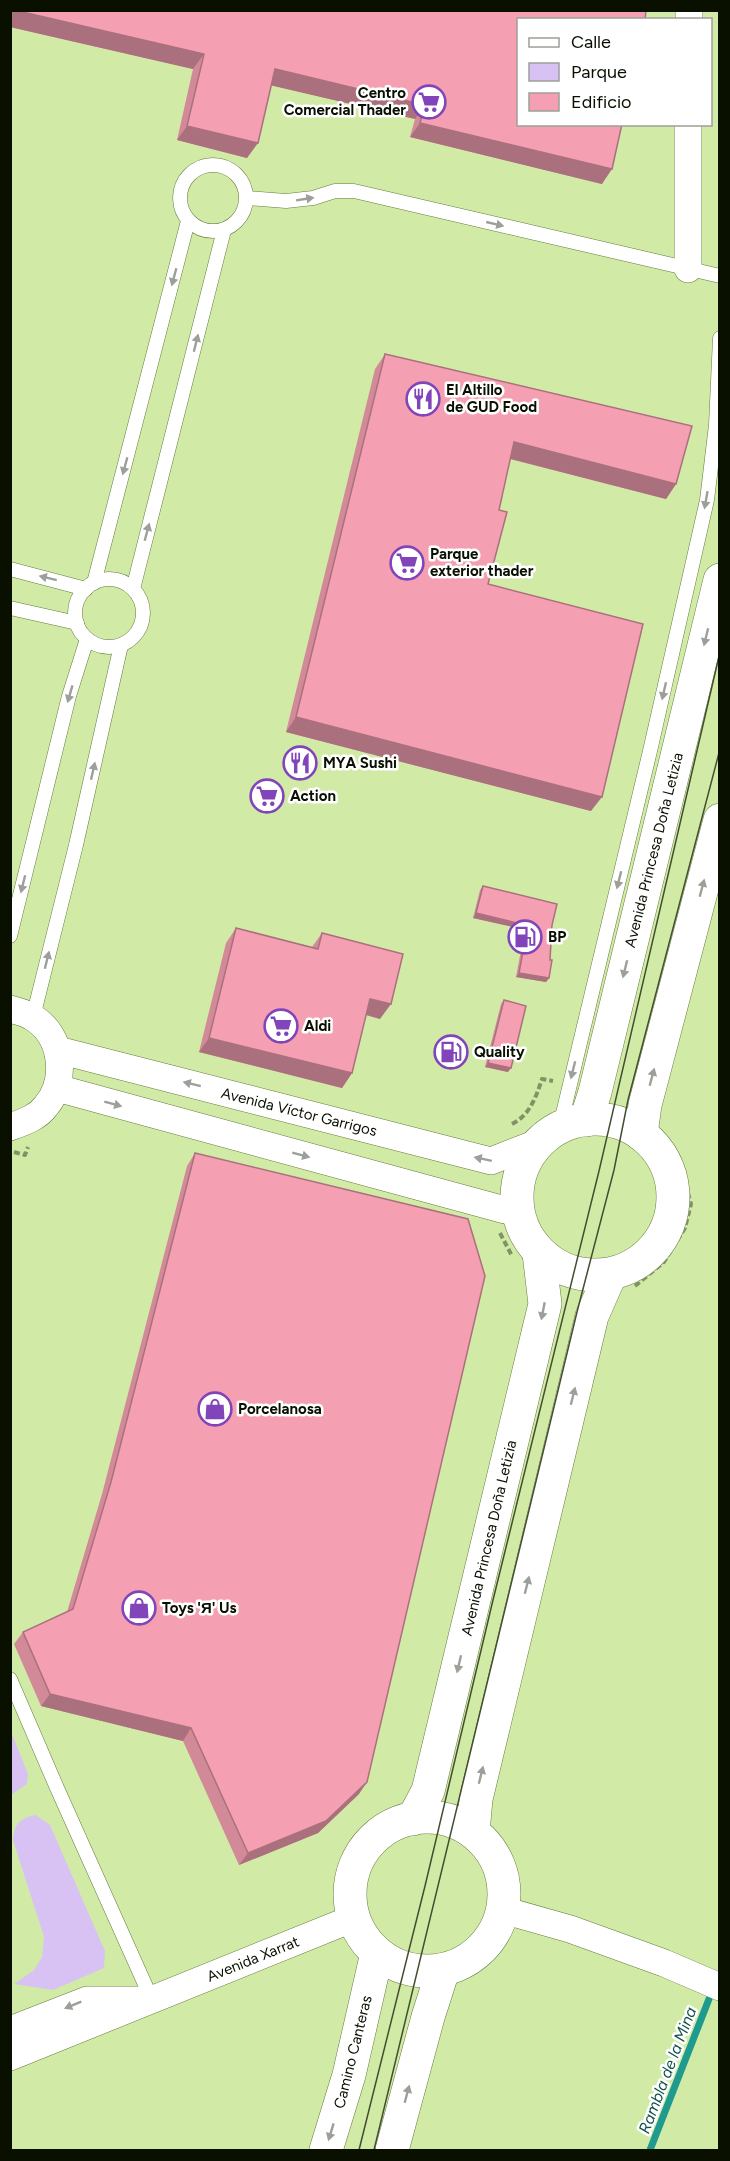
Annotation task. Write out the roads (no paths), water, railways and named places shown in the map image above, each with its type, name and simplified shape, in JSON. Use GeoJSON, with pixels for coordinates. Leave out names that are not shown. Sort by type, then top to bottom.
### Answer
{"type":"FeatureCollection","features":[{"type":"Feature","properties":{"kind":"street"},"geometry":{"type":"LineString","coordinates":[[688,126],[688,268]]}},
{"type":"Feature","properties":{"kind":"street","name":"Avenida Princesa Doña Letizia"},"geometry":{"type":"LineString","coordinates":[[561,1130],[598,1081],[720,580]]}},
{"type":"Feature","properties":{"kind":"street"},"geometry":{"type":"LineString","coordinates":[[473,1832],[476,1799],[592,1316],[631,1268],[653,1251],[668,1227],[674,1200],[669,1172],[656,1147],[645,1104],[720,820]]}},
{"type":"Feature","properties":{"kind":"street"},"geometry":{"type":"LineString","coordinates":[[10,1127],[30,1120],[46,1107],[57,1088],[60,1071],[58,1050],[48,1031],[22,1013]]}},
{"type":"Feature","properties":{"kind":"street","name":"Avenida Víctor Garrigos"},"geometry":{"type":"LineString","coordinates":[[58,1050],[491,1161],[561,1130]]}},
{"type":"Feature","properties":{"kind":"street"},"geometry":{"type":"LineString","coordinates":[[57,1088],[505,1210],[507,1217],[524,1231],[527,1256],[580,1275],[619,1283]]}},
{"type":"Feature","properties":{"kind":"street"},"geometry":{"type":"LineString","coordinates":[[507,1217],[518,1178],[561,1130],[597,1119],[616,1122],[652,1135]]}},
{"type":"Feature","properties":{"kind":"street","name":"Avenida Princesa Doña Letizia"},"geometry":{"type":"LineString","coordinates":[[412,1819],[428,1791],[545,1304],[527,1256]]}},
{"type":"Feature","properties":{"kind":"street"},"geometry":{"type":"LineString","coordinates":[[428,1817],[444,1819],[473,1832],[492,1854],[503,1881],[503,1910],[491,1938],[470,1958],[443,1970],[426,1972],[408,1969],[392,1963],[377,1953],[363,1937],[354,1918],[350,1897],[352,1875],[361,1855],[374,1838],[392,1826],[412,1819],[428,1817]]}},
{"type":"Feature","properties":{"kind":"street"},"geometry":{"type":"LineString","coordinates":[[503,1910],[570,1929],[664,1963],[720,1987]]}},
{"type":"Feature","properties":{"kind":"street","name":"Avenida Xarrat"},"geometry":{"type":"LineString","coordinates":[[14,2049],[87,2000],[152,2000],[354,1918]]}},
{"type":"Feature","properties":{"kind":"street","name":"Camino Canteras"},"geometry":{"type":"LineString","coordinates":[[326,2151],[349,2075],[377,1953]]}},
{"type":"Feature","properties":{"kind":"street"},"geometry":{"type":"LineString","coordinates":[[392,2151],[443,1970]]}},
{"type":"Feature","properties":{"kind":"lane"},"geometry":{"type":"LineString","coordinates":[[207,165],[219,165],[239,176],[245,187],[247,198],[243,214],[232,226],[224,230],[205,231],[188,220],[183,213],[179,195],[188,176],[196,169],[207,165]]}},
{"type":"Feature","properties":{"kind":"lane"},"geometry":{"type":"LineString","coordinates":[[247,198],[286,201],[313,198],[335,191],[354,191],[720,276]]}},
{"type":"Feature","properties":{"kind":"lane"},"geometry":{"type":"LineString","coordinates":[[10,569],[90,586],[107,579],[121,581],[132,588],[140,599],[144,612],[142,625],[135,636],[121,645],[109,648],[97,645],[87,639],[77,623],[77,604],[90,586],[188,220]]}},
{"type":"Feature","properties":{"kind":"lane"},"geometry":{"type":"LineString","coordinates":[[132,588],[224,230]]}},
{"type":"Feature","properties":{"kind":"lane"},"geometry":{"type":"LineString","coordinates":[[561,1130],[707,500],[716,425],[720,338]]}},
{"type":"Feature","properties":{"kind":"lane"},"geometry":{"type":"LineString","coordinates":[[10,608],[77,623]]}},
{"type":"Feature","properties":{"kind":"lane"},"geometry":{"type":"LineString","coordinates":[[10,936],[69,696],[87,639]]}},
{"type":"Feature","properties":{"kind":"lane"},"geometry":{"type":"LineString","coordinates":[[22,1013],[76,845],[121,645]]}},
{"type":"Feature","properties":{"kind":"lane"},"geometry":{"type":"LineString","coordinates":[[10,1679],[61,1799],[152,2000]]}},
{"type":"Feature","properties":{"kind":"waterway","name":"Rambla de la Mina"},"geometry":{"type":"LineString","coordinates":[[650,2150],[709,1999]]}},
{"type":"Feature","properties":{"kind":"tram line"},"geometry":{"type":"LineString","coordinates":[[359,2150],[599,1171],[720,652]]}},
{"type":"Feature","properties":{"kind":"tram line"},"geometry":{"type":"LineString","coordinates":[[374,2150],[577,1312],[614,1170],[628,1100],[720,749]]}},
{"type":"Feature","properties":{"kind":"place","name":"Centro Comercial Thader"},"geometry":{"type":"Point","coordinates":[429,102]}},
{"type":"Feature","properties":{"kind":"place","name":"El Altillo de GUD Food"},"geometry":{"type":"Point","coordinates":[423,399]}},
{"type":"Feature","properties":{"kind":"place","name":"Parque exterior thader"},"geometry":{"type":"Point","coordinates":[407,563]}},
{"type":"Feature","properties":{"kind":"place","name":"MYA Sushi"},"geometry":{"type":"Point","coordinates":[300,763]}},
{"type":"Feature","properties":{"kind":"place","name":"Action"},"geometry":{"type":"Point","coordinates":[267,796]}},
{"type":"Feature","properties":{"kind":"place","name":"BP"},"geometry":{"type":"Point","coordinates":[525,937]}},
{"type":"Feature","properties":{"kind":"place","name":"Aldi"},"geometry":{"type":"Point","coordinates":[281,1026]}},
{"type":"Feature","properties":{"kind":"place","name":"Quality"},"geometry":{"type":"Point","coordinates":[451,1052]}},
{"type":"Feature","properties":{"kind":"place","name":"Porcelanosa"},"geometry":{"type":"Point","coordinates":[215,1409]}},
{"type":"Feature","properties":{"kind":"place","name":"Toys 'Я' Us"},"geometry":{"type":"Point","coordinates":[139,1608]}}]}
